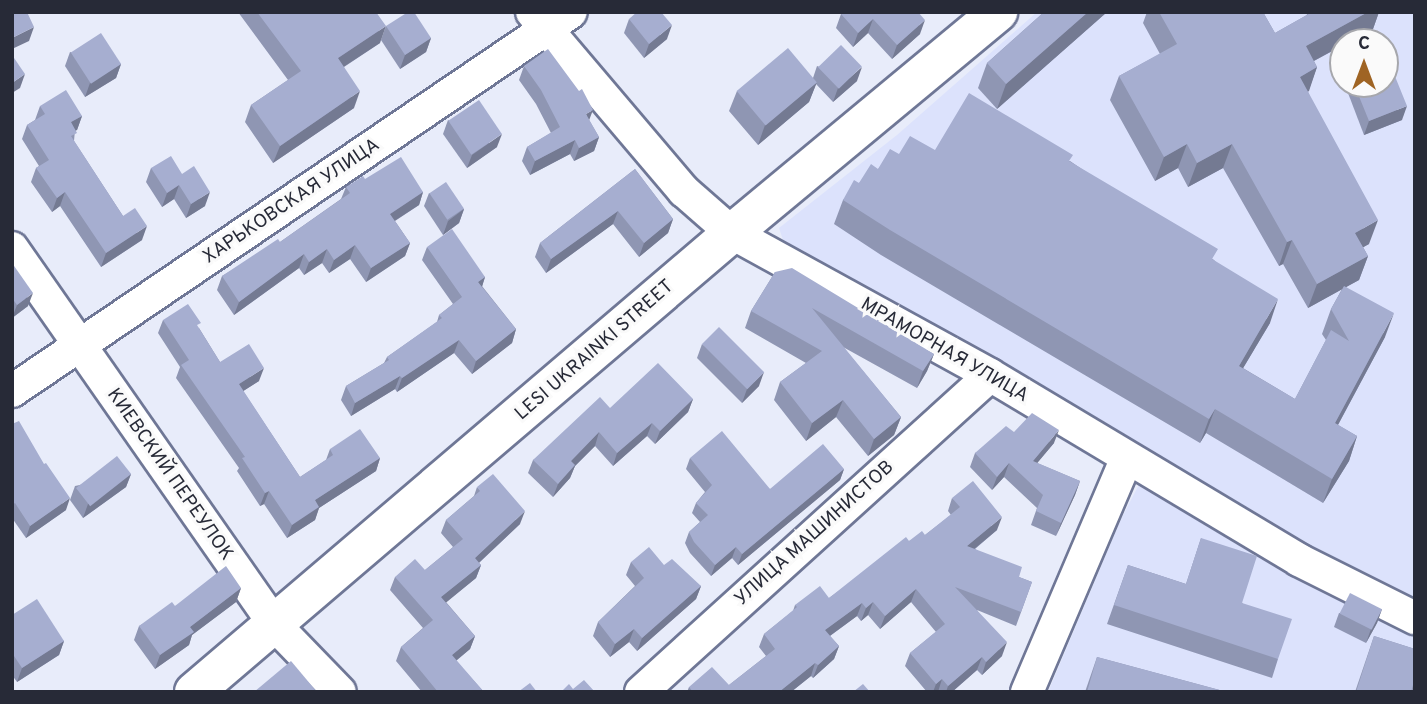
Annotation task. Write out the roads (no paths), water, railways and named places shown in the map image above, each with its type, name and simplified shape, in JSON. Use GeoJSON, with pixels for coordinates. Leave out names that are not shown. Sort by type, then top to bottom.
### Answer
{"type":"FeatureCollection","features":[{"type":"Feature","properties":{"kind":"main road","name":"LESI UKRAINKI STREET"},"geometry":{"type":"LineString","coordinates":[[194,692],[732,233],[998,12]]}},
{"type":"Feature","properties":{"kind":"street","name":"ХАРЬКОВСКАЯ УЛИЦА"},"geometry":{"type":"LineString","coordinates":[[12,391],[538,21],[571,12]]}},
{"type":"Feature","properties":{"kind":"street","name":"МРАМОРНАЯ УЛИЦА"},"geometry":{"type":"LineString","coordinates":[[538,21],[684,191],[732,233],[990,375],[1299,560],[1415,618]]}},
{"type":"Feature","properties":{"kind":"street","name":"КИЕВСКИЙ ПЕРЕУЛОК"},"geometry":{"type":"LineString","coordinates":[[12,248],[275,625],[340,692]]}},
{"type":"Feature","properties":{"kind":"street","name":"УЛИЦА МАШИНИСТОВ"},"geometry":{"type":"LineString","coordinates":[[641,692],[990,375]]}},
{"type":"Feature","properties":{"kind":"street"},"geometry":{"type":"LineString","coordinates":[[1027,692],[1127,458]]}}]}
